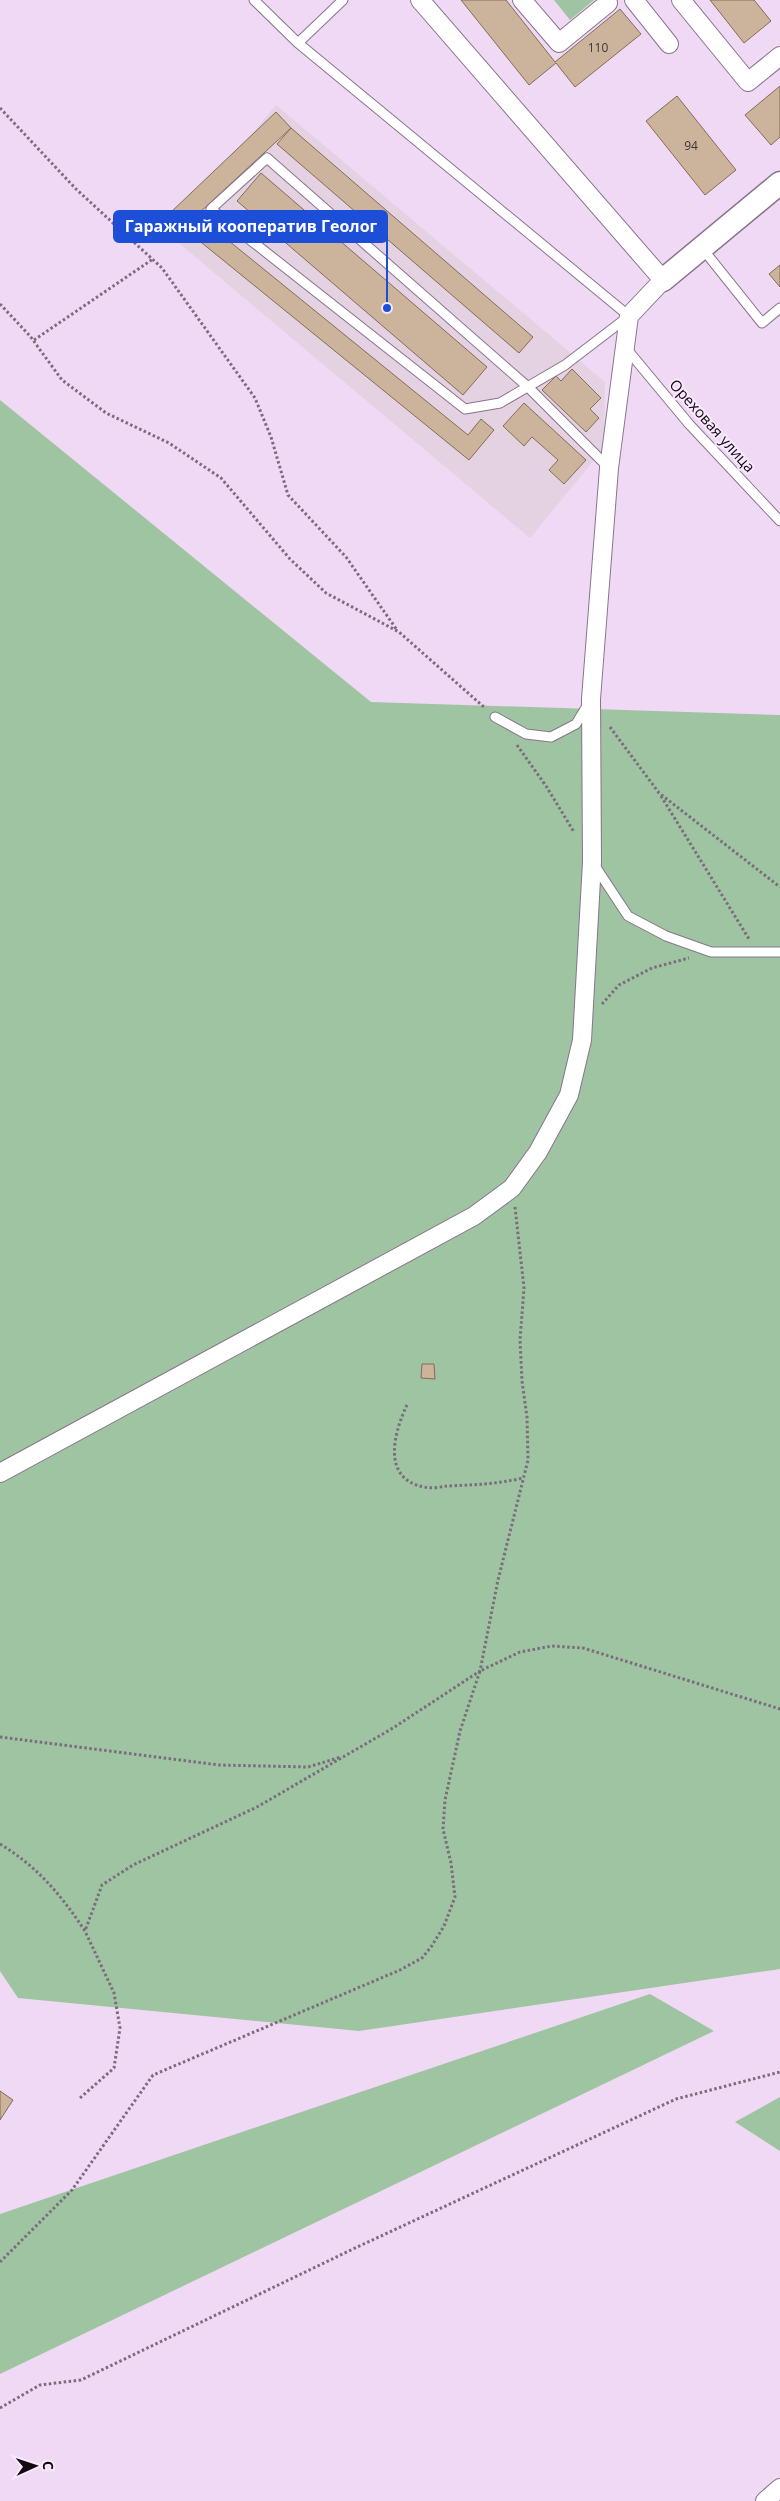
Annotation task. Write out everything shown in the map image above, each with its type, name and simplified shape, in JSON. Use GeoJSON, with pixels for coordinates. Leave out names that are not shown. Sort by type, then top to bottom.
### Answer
{"type":"FeatureCollection","features":[{"type":"Feature","properties":{"kind":"street"},"geometry":{"type":"LineString","coordinates":[[420,0],[663,280]]}},
{"type":"Feature","properties":{"kind":"street"},"geometry":{"type":"LineString","coordinates":[[522,0],[559,43],[607,1],[640,0]]}},
{"type":"Feature","properties":{"kind":"street"},"geometry":{"type":"LineString","coordinates":[[634,0],[669,44]]}},
{"type":"Feature","properties":{"kind":"street"},"geometry":{"type":"LineString","coordinates":[[681,0],[748,82],[780,56]]}},
{"type":"Feature","properties":{"kind":"street"},"geometry":{"type":"LineString","coordinates":[[0,1473],[474,1216],[512,1188],[538,1152],[569,1094],[582,1040],[592,862],[591,699],[609,468],[629,316],[663,280],[780,183]]}},
{"type":"Feature","properties":{"kind":"street"},"geometry":{"type":"LineString","coordinates":[[765,2501],[780,2488]]}},
{"type":"Feature","properties":{"kind":"lane"},"geometry":{"type":"LineString","coordinates":[[254,0],[298,43],[629,316],[565,365],[528,387],[500,403],[465,409],[211,209],[267,158],[528,387],[609,468]]}},
{"type":"Feature","properties":{"kind":"lane"},"geometry":{"type":"LineString","coordinates":[[298,43],[343,0]]}},
{"type":"Feature","properties":{"kind":"lane"},"geometry":{"type":"LineString","coordinates":[[702,248],[762,323],[780,308]]}},
{"type":"Feature","properties":{"kind":"lane","name":"Ореховая улица"},"geometry":{"type":"LineString","coordinates":[[625,347],[689,424],[780,521]]}},
{"type":"Feature","properties":{"kind":"lane"},"geometry":{"type":"LineString","coordinates":[[494,717],[526,734],[551,737],[576,724],[591,699]]}},
{"type":"Feature","properties":{"kind":"lane"},"geometry":{"type":"LineString","coordinates":[[592,862],[628,916],[666,936],[712,952],[780,952]]}},
{"type":"Feature","properties":{"kind":"path"},"geometry":{"type":"LineString","coordinates":[[0,108],[76,189],[162,268],[255,398],[271,437],[288,495],[346,556],[399,632],[494,717],[546,786],[592,862]]}},
{"type":"Feature","properties":{"kind":"path"},"geometry":{"type":"LineString","coordinates":[[34,340],[153,259]]}},
{"type":"Feature","properties":{"kind":"path"},"geometry":{"type":"LineString","coordinates":[[0,304],[34,340],[62,380],[106,413],[169,443],[221,478],[290,560],[326,593],[399,632]]}},
{"type":"Feature","properties":{"kind":"path"},"geometry":{"type":"LineString","coordinates":[[591,699],[633,761],[659,793],[757,953]]}},
{"type":"Feature","properties":{"kind":"path"},"geometry":{"type":"LineString","coordinates":[[659,793],[780,887]]}},
{"type":"Feature","properties":{"kind":"path"},"geometry":{"type":"LineString","coordinates":[[598,1012],[619,985],[652,968],[712,952]]}},
{"type":"Feature","properties":{"kind":"path"},"geometry":{"type":"LineString","coordinates":[[0,2262],[72,2190],[153,2076],[400,1970],[422,1958],[444,1926],[454,1897],[451,1863],[443,1829],[445,1800],[460,1732],[480,1671],[498,1580],[528,1460],[527,1417],[522,1381],[520,1340],[524,1288],[512,1188]]}},
{"type":"Feature","properties":{"kind":"path"},"geometry":{"type":"LineString","coordinates":[[407,1405],[393,1442],[395,1464],[404,1478],[424,1487],[494,1484],[523,1478]]}},
{"type":"Feature","properties":{"kind":"path"},"geometry":{"type":"LineString","coordinates":[[85,1931],[102,1885],[133,1864],[257,1807],[392,1728],[480,1671],[520,1652],[552,1646],[583,1648],[780,1709]]}},
{"type":"Feature","properties":{"kind":"path"},"geometry":{"type":"LineString","coordinates":[[0,1736],[219,1765],[308,1767],[346,1755]]}},
{"type":"Feature","properties":{"kind":"path"},"geometry":{"type":"LineString","coordinates":[[0,1844],[15,1853],[58,1892],[85,1931],[114,1993],[120,2028],[114,2068],[80,2098]]}},
{"type":"Feature","properties":{"kind":"path"},"geometry":{"type":"LineString","coordinates":[[0,2408],[40,2385],[81,2380],[354,2249],[676,2099],[780,2072]]}},
{"type":"Feature","properties":{"kind":"shaded area"},"geometry":{"type":"Polygon","coordinates":[[[276,105],[605,382],[604,448],[530,538],[168,234],[276,105]]]}},
{"type":"Feature","properties":{"kind":"green space"},"geometry":{"type":"Polygon","coordinates":[[[554,0],[594,0],[570,20],[554,0]]]}},
{"type":"Feature","properties":{"kind":"green space"},"geometry":{"type":"Polygon","coordinates":[[[0,400],[371,702],[780,715],[780,1969],[359,2031],[18,1998],[0,1971],[0,400]]]}},
{"type":"Feature","properties":{"kind":"green space"},"geometry":{"type":"Polygon","coordinates":[[[650,1994],[714,2031],[0,2374],[0,2214],[650,1994]]]}},
{"type":"Feature","properties":{"kind":"green space"},"geometry":{"type":"Polygon","coordinates":[[[780,2097],[780,2151],[735,2122],[780,2097]]]}},
{"type":"Feature","properties":{"kind":"building"},"geometry":{"type":"Polygon","coordinates":[[[461,0],[506,0],[555,62],[620,9],[641,34],[575,87],[556,63],[529,85],[461,0]]]}},
{"type":"Feature","properties":{"kind":"building"},"geometry":{"type":"Polygon","coordinates":[[[710,0],[754,0],[771,21],[744,43],[710,0]]]}},
{"type":"Feature","properties":{"kind":"building"},"geometry":{"type":"Polygon","coordinates":[[[780,86],[780,137],[771,145],[745,115],[780,86]]]}},
{"type":"Feature","properties":{"kind":"building"},"geometry":{"type":"Polygon","coordinates":[[[677,96],[736,170],[705,195],[646,121],[677,96]]]}},
{"type":"Feature","properties":{"kind":"building"},"geometry":{"type":"Polygon","coordinates":[[[276,112],[291,128],[197,215],[186,230],[169,214],[276,112]]]}},
{"type":"Feature","properties":{"kind":"building"},"geometry":{"type":"Polygon","coordinates":[[[291,128],[533,337],[519,353],[277,144],[291,128]]]}},
{"type":"Feature","properties":{"kind":"building"},"geometry":{"type":"Polygon","coordinates":[[[261,173],[487,367],[463,395],[237,201],[261,173]]]}},
{"type":"Feature","properties":{"kind":"building"},"geometry":{"type":"Polygon","coordinates":[[[197,215],[468,435],[481,419],[494,430],[469,460],[186,230],[197,215]]]}},
{"type":"Feature","properties":{"kind":"building"},"geometry":{"type":"Polygon","coordinates":[[[780,265],[780,287],[769,274],[780,265]]]}},
{"type":"Feature","properties":{"kind":"building"},"geometry":{"type":"Polygon","coordinates":[[[572,369],[601,398],[590,409],[599,418],[586,432],[542,390],[556,376],[561,381],[572,369]]]}},
{"type":"Feature","properties":{"kind":"building"},"geometry":{"type":"Polygon","coordinates":[[[524,403],[586,460],[564,484],[549,470],[558,460],[532,437],[524,446],[503,426],[524,403]]]}},
{"type":"Feature","properties":{"kind":"building"},"geometry":{"type":"Polygon","coordinates":[[[422,1364],[434,1364],[435,1379],[421,1378],[422,1364]]]}},
{"type":"Feature","properties":{"kind":"building"},"geometry":{"type":"Polygon","coordinates":[[[0,2091],[13,2100],[0,2120],[0,2091]]]}},
{"type":"Feature","properties":{"kind":"place","name":"Гаражный кооператив Геолог"},"geometry":{"type":"Point","coordinates":[387,308]}}]}
